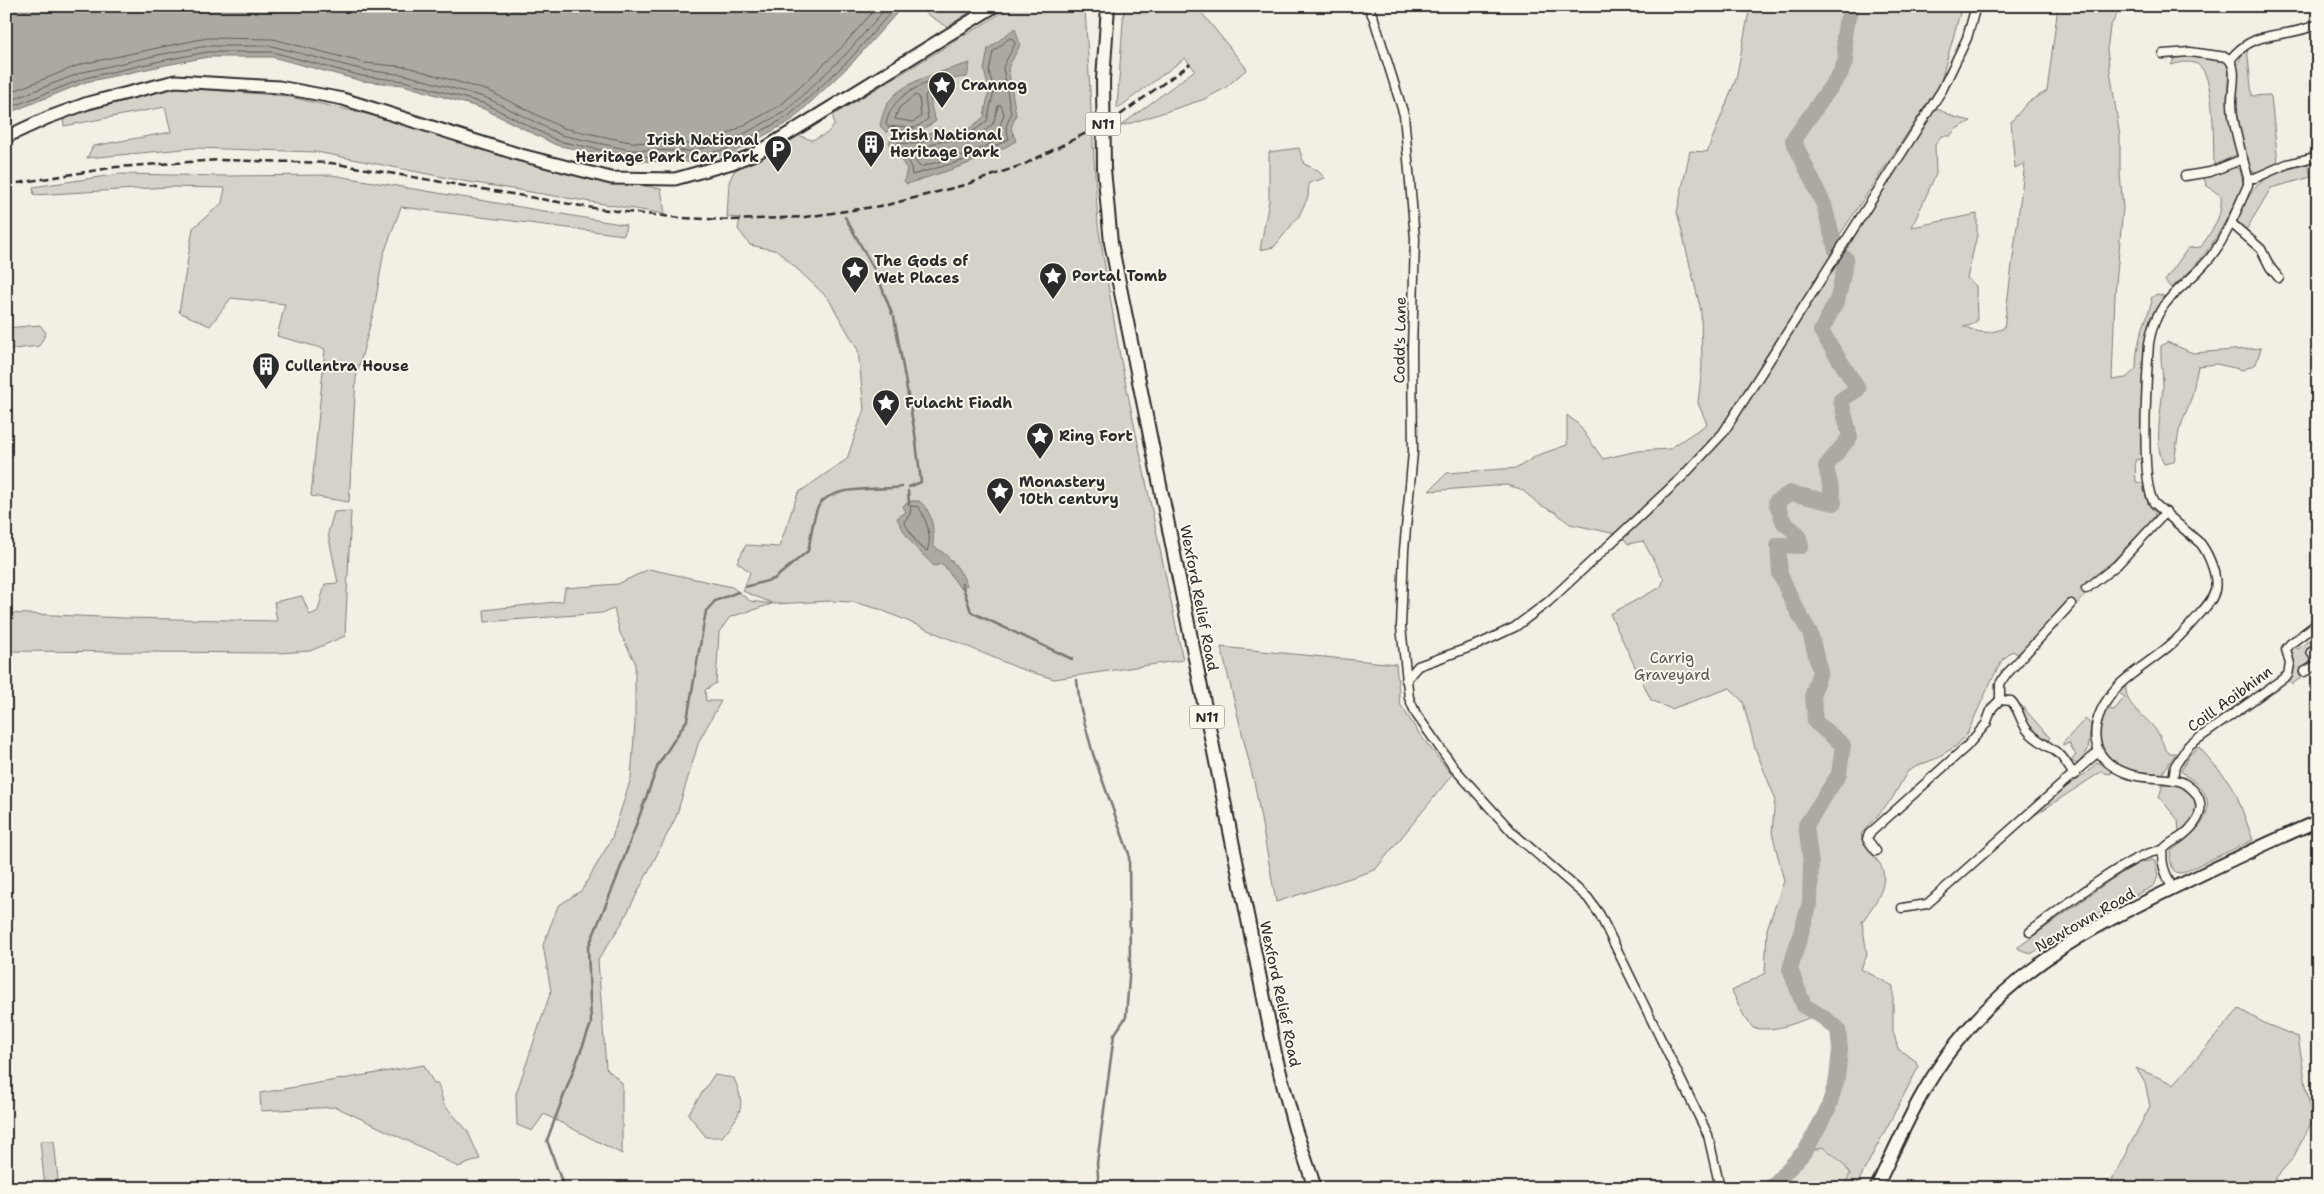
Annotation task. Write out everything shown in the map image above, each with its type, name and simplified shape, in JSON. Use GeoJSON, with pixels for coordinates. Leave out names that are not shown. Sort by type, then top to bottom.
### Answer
{"type":"FeatureCollection","features":[{"type":"Feature","properties":{"kind":"highway","name":"Wexford Relief Road"},"geometry":{"type":"LineString","coordinates":[[1108,6],[1102,80],[1104,169],[1111,243],[1276,1058],[1295,1129],[1315,1188]]}},
{"type":"Feature","properties":{"kind":"main road"},"geometry":{"type":"LineString","coordinates":[[6,137],[46,118],[88,103],[174,81],[238,84],[279,87],[343,99],[521,155],[611,178],[675,180],[732,163],[757,153],[995,6]]}},
{"type":"Feature","properties":{"kind":"main road","name":"Newtown Road"},"geometry":{"type":"LineString","coordinates":[[1876,1188],[1924,1092],[1955,1044],[2000,995],[2055,951],[2172,888],[2318,821]]}},
{"type":"Feature","properties":{"kind":"street","name":"Codd's Lane"},"geometry":{"type":"LineString","coordinates":[[1368,6],[1374,19],[1404,115],[1415,238],[1412,350],[1413,452],[1404,550],[1401,627],[1409,698],[1416,714],[1455,768],[1513,833],[1588,898],[1600,915],[1677,1075],[1704,1126],[1720,1188]]}},
{"type":"Feature","properties":{"kind":"street"},"geometry":{"type":"LineString","coordinates":[[1406,680],[1418,666],[1484,642],[1516,627],[1548,602],[1682,477],[1723,433],[1942,90],[1967,38],[1976,6]]}},
{"type":"Feature","properties":{"kind":"street"},"geometry":{"type":"LineString","coordinates":[[2230,60],[2238,50],[2252,40],[2309,28],[2318,24]]}},
{"type":"Feature","properties":{"kind":"street"},"geometry":{"type":"LineString","coordinates":[[2164,54],[2190,52],[2226,57],[2230,60],[2234,67],[2232,102],[2234,119],[2248,178],[2248,186],[2216,250],[2201,269],[2170,295],[2156,315],[2151,329],[2149,350],[2147,433],[2149,495],[2154,503],[2206,550],[2215,576],[2215,591],[2209,603],[2182,635],[2120,685],[2108,698],[2099,714],[2095,738],[2098,752],[2114,766],[2129,774],[2144,778],[2173,779],[2190,786],[2195,791],[2201,804],[2200,814],[2190,829],[2166,845],[2163,850],[2162,856],[2165,871],[2172,888]]}},
{"type":"Feature","properties":{"kind":"street"},"geometry":{"type":"LineString","coordinates":[[2248,178],[2255,178],[2288,164],[2318,156]]}},
{"type":"Feature","properties":{"kind":"street"},"geometry":{"type":"LineString","coordinates":[[2185,176],[2210,172],[2243,159]]}},
{"type":"Feature","properties":{"kind":"street"},"geometry":{"type":"LineString","coordinates":[[2231,222],[2261,249],[2270,267],[2279,278]]}},
{"type":"Feature","properties":{"kind":"street"},"geometry":{"type":"LineString","coordinates":[[2086,589],[2116,565],[2166,512]]}},
{"type":"Feature","properties":{"kind":"street"},"geometry":{"type":"LineString","coordinates":[[1876,851],[1867,839],[1869,834],[1967,746],[1986,724],[1992,708],[2000,700],[2000,684],[2004,677],[2071,604]]}},
{"type":"Feature","properties":{"kind":"street","name":"Coill Aoibhinn"},"geometry":{"type":"LineString","coordinates":[[2173,779],[2175,766],[2188,746],[2288,675],[2290,664],[2286,650],[2290,644],[2318,623]]}},
{"type":"Feature","properties":{"kind":"street"},"geometry":{"type":"LineString","coordinates":[[2304,672],[2318,664],[2311,652]]}},
{"type":"Feature","properties":{"kind":"street"},"geometry":{"type":"LineString","coordinates":[[2000,700],[2011,701],[2015,705],[2029,732],[2062,757],[2067,768],[2074,775]]}},
{"type":"Feature","properties":{"kind":"street"},"geometry":{"type":"LineString","coordinates":[[1902,908],[1927,904],[2098,752]]}},
{"type":"Feature","properties":{"kind":"street"},"geometry":{"type":"LineString","coordinates":[[2030,932],[2120,868],[2145,855],[2163,850]]}},
{"type":"Feature","properties":{"kind":"shaded area"},"geometry":{"type":"Polygon","coordinates":[[[1822,1147],[1846,1166],[1850,1174],[1843,1188],[1782,1188],[1805,1161],[1809,1150],[1822,1147]]]}},
{"type":"Feature","properties":{"kind":"green space"},"geometry":{"type":"Polygon","coordinates":[[[915,6],[979,6],[947,27],[915,6]]]}},
{"type":"Feature","properties":{"kind":"green space"},"geometry":{"type":"Polygon","coordinates":[[[997,6],[1002,12],[1013,6],[1085,8],[1098,225],[1120,356],[1183,660],[1054,679],[1018,668],[879,609],[853,602],[831,601],[774,604],[743,591],[750,572],[737,562],[746,545],[779,547],[798,493],[847,459],[864,409],[858,350],[828,298],[778,251],[750,245],[738,229],[740,218],[727,217],[729,182],[734,171],[797,135],[812,140],[826,134],[834,126],[833,115],[1000,14],[997,6]]]}},
{"type":"Feature","properties":{"kind":"green space"},"geometry":{"type":"Polygon","coordinates":[[[1124,6],[1197,7],[1247,69],[1225,88],[1205,99],[1119,127],[1195,70],[1185,58],[1117,109],[1124,6]]]}},
{"type":"Feature","properties":{"kind":"green space","name":"Carrig Graveyard"},"geometry":{"type":"Polygon","coordinates":[[[1750,6],[1962,6],[1940,84],[1839,236],[1824,193],[1800,140],[1833,96],[1852,56],[1850,29],[1845,29],[1846,60],[1843,68],[1822,101],[1793,140],[1824,205],[1837,253],[1932,106],[1954,117],[1971,121],[1956,129],[1950,136],[1941,136],[1935,145],[1936,174],[1912,227],[1977,214],[1977,235],[1967,278],[1976,286],[1977,321],[1969,326],[1963,326],[1979,332],[1988,332],[2004,328],[2025,163],[2015,168],[2011,122],[2028,102],[2047,91],[2058,6],[2125,6],[2116,16],[2110,27],[2107,50],[2120,137],[2120,174],[2123,208],[2115,294],[2112,380],[2126,378],[2136,369],[2139,342],[2152,301],[2151,298],[2157,294],[2164,296],[2151,316],[2146,334],[2142,459],[2135,460],[2136,482],[2143,483],[2147,501],[2155,512],[2154,519],[2105,569],[2080,588],[2085,594],[2076,605],[2070,600],[2018,654],[2012,651],[2002,661],[1967,734],[1956,746],[1935,759],[1907,772],[1892,799],[1861,834],[1866,846],[1880,864],[1884,879],[1879,895],[1862,922],[1867,955],[1861,969],[1893,986],[1893,1031],[1898,1049],[1916,1061],[1918,1068],[1855,1188],[1843,1188],[1850,1174],[1830,1152],[1822,1147],[1816,1150],[1806,1150],[1826,1107],[1836,1077],[1839,1046],[1838,1029],[1818,1014],[1779,1028],[1753,1028],[1744,1016],[1732,991],[1765,973],[1767,929],[1784,881],[1772,832],[1775,798],[1755,748],[1743,702],[1730,688],[1671,709],[1651,700],[1610,614],[1661,587],[1664,579],[1643,541],[1628,544],[1621,535],[1570,524],[1555,512],[1540,505],[1521,489],[1506,485],[1429,491],[1447,473],[1517,468],[1538,455],[1567,445],[1567,415],[1578,424],[1603,459],[1637,451],[1669,449],[1707,424],[1698,403],[1702,366],[1701,311],[1677,212],[1690,151],[1707,152],[1736,79],[1750,6]]]}},
{"type":"Feature","properties":{"kind":"green space"},"geometry":{"type":"Polygon","coordinates":[[[2247,47],[2252,96],[2268,95],[2271,97],[2278,163],[2257,172],[2251,171],[2236,107],[2236,74],[2240,59],[2247,47]]]}},
{"type":"Feature","properties":{"kind":"green space"},"geometry":{"type":"Polygon","coordinates":[[[2181,55],[2222,61],[2227,63],[2229,68],[2227,102],[2237,150],[2236,155],[2214,166],[2212,111],[2208,81],[2203,70],[2197,64],[2187,62],[2171,65],[2175,58],[2181,55]]]}},
{"type":"Feature","properties":{"kind":"green space"},"geometry":{"type":"Polygon","coordinates":[[[177,87],[285,96],[394,120],[530,164],[661,189],[665,214],[463,181],[317,152],[194,148],[87,158],[93,146],[171,132],[165,107],[64,126],[63,117],[177,87]]]}},
{"type":"Feature","properties":{"kind":"green space"},"geometry":{"type":"Polygon","coordinates":[[[1299,148],[1304,164],[1317,170],[1325,178],[1309,183],[1308,197],[1299,216],[1274,247],[1260,250],[1269,201],[1269,152],[1299,148]]]}},
{"type":"Feature","properties":{"kind":"green space"},"geometry":{"type":"Polygon","coordinates":[[[2308,164],[2311,177],[2271,188],[2246,230],[2236,220],[2250,195],[2263,181],[2281,172],[2308,164]]]}},
{"type":"Feature","properties":{"kind":"green space"},"geometry":{"type":"Polygon","coordinates":[[[2232,167],[2240,169],[2244,186],[2205,253],[2184,277],[2171,288],[2165,281],[2188,248],[2201,247],[2213,229],[2218,217],[2221,196],[2206,185],[2204,178],[2232,167]]]}},
{"type":"Feature","properties":{"kind":"green space"},"geometry":{"type":"Polygon","coordinates":[[[120,174],[225,176],[332,175],[626,225],[624,235],[401,207],[383,256],[374,310],[356,378],[349,502],[311,496],[325,349],[277,336],[285,304],[231,298],[210,326],[179,312],[193,228],[222,203],[225,188],[169,187],[34,195],[33,187],[120,174]]]}},
{"type":"Feature","properties":{"kind":"green space"},"geometry":{"type":"Polygon","coordinates":[[[40,325],[46,333],[39,346],[6,350],[6,328],[40,325]]]}},
{"type":"Feature","properties":{"kind":"green space"},"geometry":{"type":"Polygon","coordinates":[[[2167,342],[2193,353],[2261,348],[2256,364],[2243,370],[2217,364],[2198,366],[2192,396],[2179,431],[2174,462],[2164,464],[2159,447],[2159,426],[2163,386],[2161,346],[2167,342]]]}},
{"type":"Feature","properties":{"kind":"green space"},"geometry":{"type":"Polygon","coordinates":[[[351,511],[345,636],[310,651],[278,653],[6,651],[6,613],[277,621],[274,602],[302,596],[310,615],[318,611],[325,584],[338,583],[328,533],[334,512],[351,511]]]}},
{"type":"Feature","properties":{"kind":"green space"},"geometry":{"type":"Polygon","coordinates":[[[649,569],[732,587],[750,601],[772,604],[730,617],[719,632],[716,683],[705,690],[706,701],[721,701],[699,741],[676,817],[622,923],[598,960],[606,1068],[622,1083],[622,1154],[544,1114],[532,1131],[517,1125],[516,1094],[551,991],[543,945],[558,906],[582,890],[612,838],[631,778],[635,723],[635,662],[620,633],[614,609],[602,613],[485,622],[484,610],[563,601],[565,588],[618,584],[649,569]]]}},
{"type":"Feature","properties":{"kind":"green space"},"geometry":{"type":"Polygon","coordinates":[[[2318,628],[2318,654],[2312,647],[2307,651],[2311,659],[2310,662],[2298,671],[2301,678],[2292,684],[2289,680],[2294,670],[2292,649],[2294,646],[2298,649],[2317,634],[2314,629],[2318,628]]]}},
{"type":"Feature","properties":{"kind":"green space"},"geometry":{"type":"Polygon","coordinates":[[[1221,647],[1396,664],[1400,704],[1420,735],[1452,775],[1375,870],[1276,902],[1255,786],[1221,647]]]}},
{"type":"Feature","properties":{"kind":"green space"},"geometry":{"type":"Polygon","coordinates":[[[2126,685],[2126,692],[2131,704],[2155,729],[2169,753],[2176,753],[2162,774],[2145,773],[2126,768],[2110,759],[2101,744],[2101,726],[2106,709],[2114,710],[2125,697],[2119,693],[2126,685]]]}},
{"type":"Feature","properties":{"kind":"green space"},"geometry":{"type":"Polygon","coordinates":[[[2021,705],[2050,738],[2047,741],[2030,726],[2021,705]]]}},
{"type":"Feature","properties":{"kind":"green space"},"geometry":{"type":"Polygon","coordinates":[[[2085,719],[2091,724],[2088,750],[2078,764],[2071,761],[2076,755],[2069,743],[2063,746],[2063,743],[2085,719]]]}},
{"type":"Feature","properties":{"kind":"green space"},"geometry":{"type":"Polygon","coordinates":[[[2199,747],[2226,778],[2236,793],[2253,840],[2182,873],[2175,872],[2170,861],[2172,850],[2196,830],[2206,814],[2208,805],[2206,796],[2197,784],[2181,771],[2189,755],[2199,747]]]}},
{"type":"Feature","properties":{"kind":"green space"},"geometry":{"type":"Polygon","coordinates":[[[2098,762],[2114,771],[2110,774],[2101,772],[2032,817],[2062,790],[2084,775],[2098,762]]]}},
{"type":"Feature","properties":{"kind":"green space"},"geometry":{"type":"Polygon","coordinates":[[[2174,783],[2190,794],[2196,806],[2192,819],[2179,832],[2178,820],[2159,797],[2163,784],[2174,783]]]}},
{"type":"Feature","properties":{"kind":"green space"},"geometry":{"type":"Polygon","coordinates":[[[2144,860],[2146,862],[2155,861],[2158,876],[2154,886],[2095,915],[2031,954],[2017,948],[2112,879],[2144,860]]]}},
{"type":"Feature","properties":{"kind":"green space"},"geometry":{"type":"Polygon","coordinates":[[[2239,1009],[2266,1024],[2298,1037],[2312,1121],[2293,1158],[2267,1188],[2111,1188],[2112,1180],[2150,1106],[2145,1083],[2136,1068],[2174,1084],[2239,1009]]]}},
{"type":"Feature","properties":{"kind":"green space"},"geometry":{"type":"Polygon","coordinates":[[[424,1065],[434,1084],[438,1084],[444,1105],[467,1130],[480,1159],[458,1167],[425,1149],[336,1107],[261,1111],[260,1093],[424,1065]]]}},
{"type":"Feature","properties":{"kind":"green space"},"geometry":{"type":"Polygon","coordinates":[[[714,1075],[734,1078],[741,1103],[738,1115],[722,1137],[706,1137],[688,1114],[714,1075]]]}},
{"type":"Feature","properties":{"kind":"green space"},"geometry":{"type":"Polygon","coordinates":[[[40,1141],[54,1141],[59,1188],[45,1188],[40,1141]]]}},
{"type":"Feature","properties":{"kind":"water"},"geometry":{"type":"Polygon","coordinates":[[[6,6],[903,6],[853,62],[792,120],[733,153],[691,162],[628,161],[556,145],[484,109],[403,85],[362,81],[272,57],[208,57],[86,82],[6,114],[6,6]]]}},
{"type":"Feature","properties":{"kind":"water"},"geometry":{"type":"Polygon","coordinates":[[[1015,28],[1020,45],[1008,68],[1016,115],[1011,128],[1016,141],[990,155],[907,184],[904,181],[907,169],[889,143],[891,139],[900,137],[916,139],[941,128],[946,131],[966,131],[984,117],[989,90],[984,70],[988,49],[1015,28]]]}},
{"type":"Feature","properties":{"kind":"water"},"geometry":{"type":"Polygon","coordinates":[[[970,63],[967,77],[948,80],[935,88],[931,101],[936,121],[917,133],[899,130],[886,132],[880,126],[888,103],[906,86],[970,63]]]}},
{"type":"Feature","properties":{"kind":"water"},"geometry":{"type":"Polygon","coordinates":[[[911,501],[919,501],[930,515],[933,527],[933,546],[953,562],[967,585],[960,588],[943,564],[934,566],[917,549],[905,533],[897,518],[906,512],[903,506],[911,501]]]}},
{"type":"Feature","properties":{"kind":"waterway"},"geometry":{"type":"LineString","coordinates":[[1771,1188],[1806,1150],[1828,1109],[1837,1079],[1840,1050],[1838,1029],[1823,1017],[1804,1006],[1790,969],[1810,903],[1811,864],[1806,825],[1839,774],[1843,745],[1815,722],[1813,694],[1820,671],[1810,633],[1793,603],[1780,574],[1778,545],[1801,546],[1798,534],[1784,523],[1776,502],[1790,493],[1834,503],[1826,466],[1850,437],[1841,400],[1858,389],[1821,331],[1838,298],[1846,259],[1837,254],[1824,205],[1793,140],[1840,74],[1846,60],[1844,37],[1846,23],[1853,6]]}},
{"type":"Feature","properties":{"kind":"waterway"},"geometry":{"type":"LineString","coordinates":[[845,217],[874,269]]}},
{"type":"Feature","properties":{"kind":"waterway"},"geometry":{"type":"LineString","coordinates":[[876,272],[892,314]]}},
{"type":"Feature","properties":{"kind":"waterway"},"geometry":{"type":"LineString","coordinates":[[894,317],[915,434],[921,482],[909,487]]}},
{"type":"Feature","properties":{"kind":"waterway"},"geometry":{"type":"LineString","coordinates":[[745,587],[774,579],[808,551],[817,509],[823,501],[832,495],[855,490],[902,487]]}},
{"type":"Feature","properties":{"kind":"waterway"},"geometry":{"type":"LineString","coordinates":[[908,491],[909,504]]}},
{"type":"Feature","properties":{"kind":"waterway"},"geometry":{"type":"LineString","coordinates":[[962,584],[971,612],[1072,659]]}},
{"type":"Feature","properties":{"kind":"waterway"},"geometry":{"type":"LineString","coordinates":[[564,1188],[547,1140],[591,1024],[588,948],[616,880],[658,765],[687,720],[706,611],[715,601],[738,592]]}},
{"type":"Feature","properties":{"kind":"waterway"},"geometry":{"type":"LineString","coordinates":[[1077,680],[1080,706],[1093,754],[1129,854],[1130,965],[1126,1017],[1114,1035],[1097,1163],[1099,1188]]}},
{"type":"Feature","properties":{"kind":"railway"},"geometry":{"type":"LineString","coordinates":[[1120,115],[1190,64]]}},
{"type":"Feature","properties":{"kind":"railway"},"geometry":{"type":"LineString","coordinates":[[6,185],[116,167],[219,160],[331,163],[599,209],[682,218],[731,220],[805,217],[887,205],[968,184],[1025,164],[1092,130]]}},
{"type":"Feature","properties":{"kind":"place","name":"Crannog"},"geometry":{"type":"Point","coordinates":[942,109]}},
{"type":"Feature","properties":{"kind":"place","name":"Irish National Heritage Park"},"geometry":{"type":"Point","coordinates":[871,168]}},
{"type":"Feature","properties":{"kind":"place","name":"Irish National Heritage Park Car Park"},"geometry":{"type":"Point","coordinates":[778,173]}},
{"type":"Feature","properties":{"kind":"place","name":"The Gods of Wet Places"},"geometry":{"type":"Point","coordinates":[855,294]}},
{"type":"Feature","properties":{"kind":"place","name":"Portal Tomb"},"geometry":{"type":"Point","coordinates":[1053,300]}},
{"type":"Feature","properties":{"kind":"place","name":"Cullentra House"},"geometry":{"type":"Point","coordinates":[266,390]}},
{"type":"Feature","properties":{"kind":"place","name":"Fulacht Fiadh"},"geometry":{"type":"Point","coordinates":[886,427]}},
{"type":"Feature","properties":{"kind":"place","name":"Ring Fort"},"geometry":{"type":"Point","coordinates":[1040,460]}},
{"type":"Feature","properties":{"kind":"place","name":"Monastery 10th century"},"geometry":{"type":"Point","coordinates":[1000,515]}}]}
